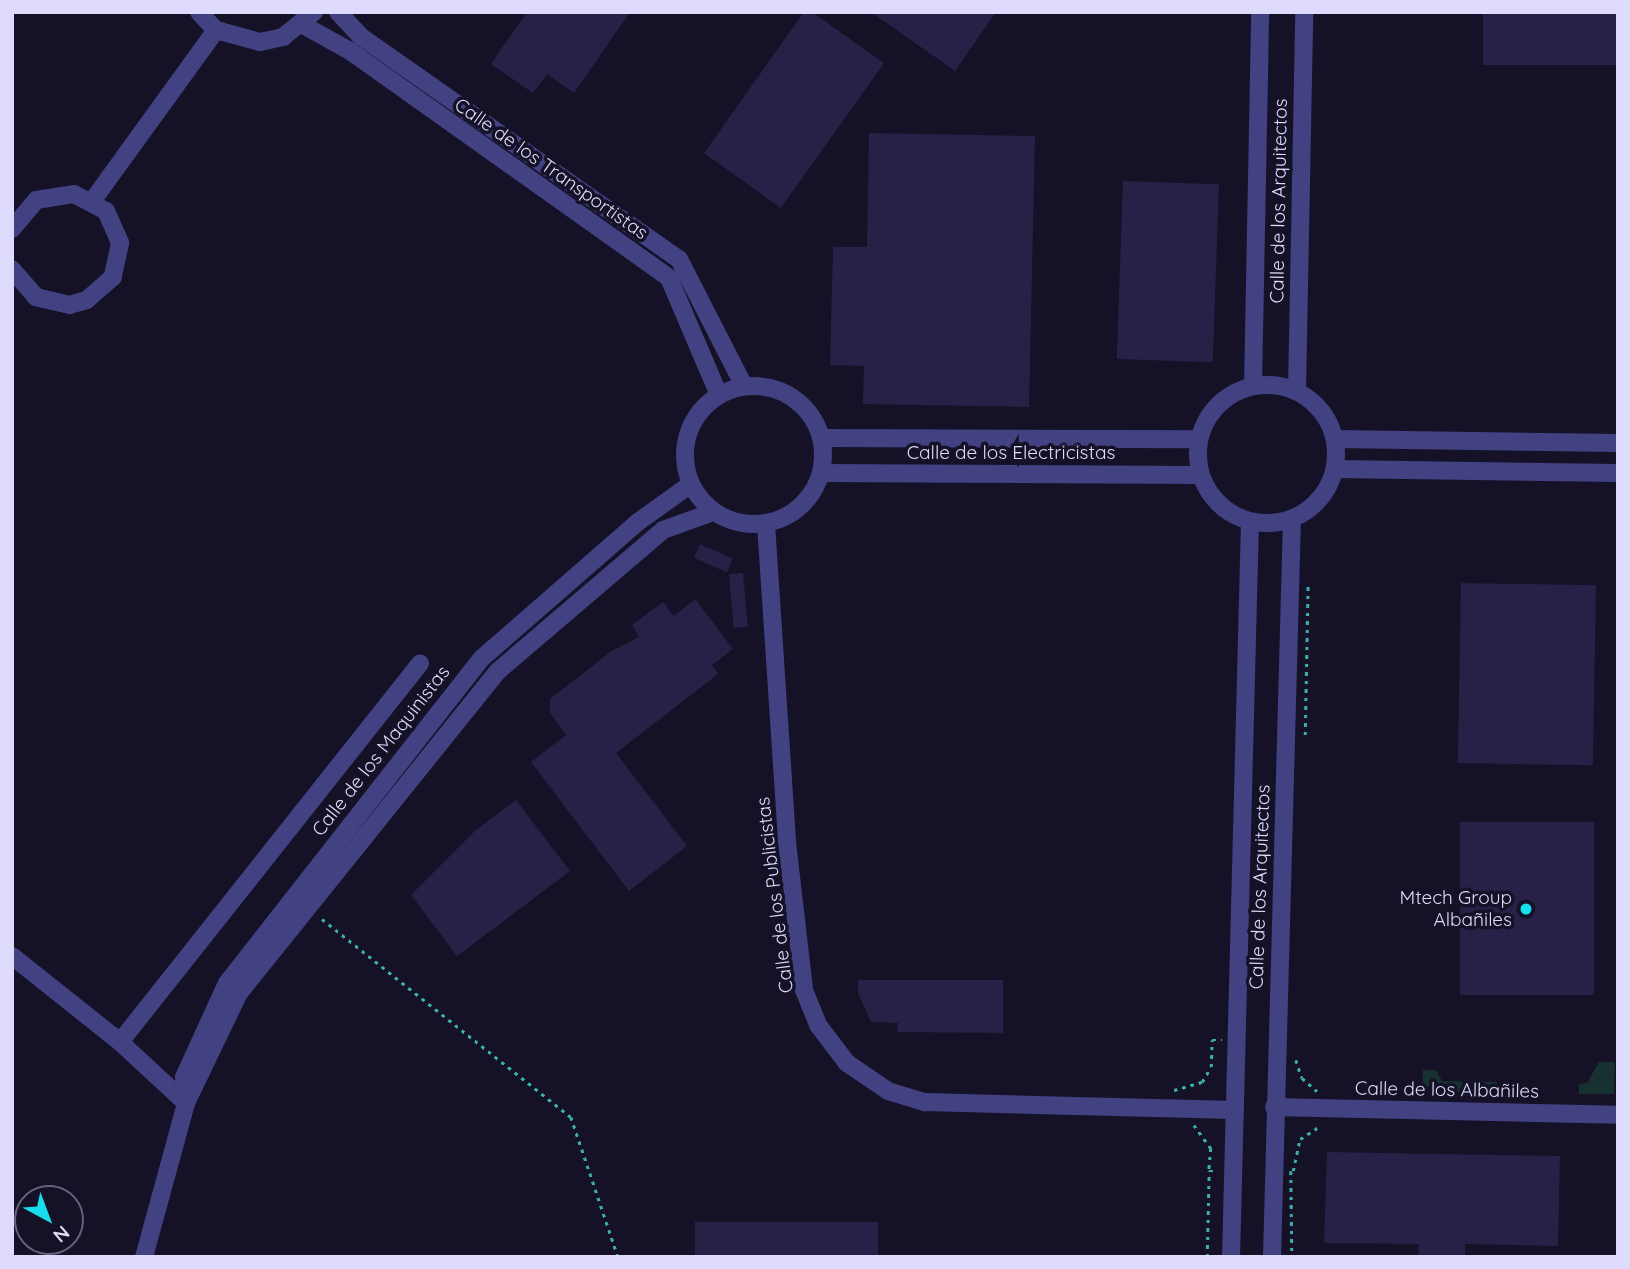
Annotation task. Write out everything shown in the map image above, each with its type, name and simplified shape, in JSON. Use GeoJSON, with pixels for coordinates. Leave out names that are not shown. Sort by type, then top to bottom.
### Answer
{"type":"FeatureCollection","features":[{"type":"Feature","properties":{"kind":"street"},"geometry":{"type":"LineString","coordinates":[[199,12],[216,30],[260,43],[308,19]]}},
{"type":"Feature","properties":{"kind":"street","name":"Calle de los Transportistas"},"geometry":{"type":"LineString","coordinates":[[338,12],[360,36],[680,259],[744,386]]}},
{"type":"Feature","properties":{"kind":"street","name":"Calle de los Arquitectos"},"geometry":{"type":"LineString","coordinates":[[1253,386],[1260,12]]}},
{"type":"Feature","properties":{"kind":"street","name":"Calle de los Arquitectos"},"geometry":{"type":"LineString","coordinates":[[1297,391],[1304,12]]}},
{"type":"Feature","properties":{"kind":"street","name":"Calle de los Transportistas"},"geometry":{"type":"LineString","coordinates":[[308,19],[669,278],[719,395]]}},
{"type":"Feature","properties":{"kind":"street"},"geometry":{"type":"LineString","coordinates":[[93,200],[216,30]]}},
{"type":"Feature","properties":{"kind":"street"},"geometry":{"type":"LineString","coordinates":[[12,229],[21,213],[46,197],[74,194],[93,200],[106,211],[120,243],[113,277],[102,291],[79,302],[52,304],[21,285],[12,269]]}},
{"type":"Feature","properties":{"kind":"street"},"geometry":{"type":"LineString","coordinates":[[744,386],[784,392],[814,419],[822,438],[821,473],[801,507],[766,524],[738,522],[713,512],[691,484],[685,465],[688,435],[703,408],[719,395],[744,386]]}},
{"type":"Feature","properties":{"kind":"street"},"geometry":{"type":"LineString","coordinates":[[1253,386],[1297,391],[1327,419],[1335,439],[1335,469],[1326,490],[1292,519],[1250,522],[1220,505],[1200,475],[1199,439],[1218,404],[1253,386]]}},
{"type":"Feature","properties":{"kind":"street","name":"Calle de los Electricistas"},"geometry":{"type":"LineString","coordinates":[[822,438],[1199,439]]}},
{"type":"Feature","properties":{"kind":"street"},"geometry":{"type":"LineString","coordinates":[[1335,439],[1618,443]]}},
{"type":"Feature","properties":{"kind":"street"},"geometry":{"type":"LineString","coordinates":[[1335,469],[1618,474]]}},
{"type":"Feature","properties":{"kind":"street","name":"Calle de los Electricistas"},"geometry":{"type":"LineString","coordinates":[[821,473],[1200,475]]}},
{"type":"Feature","properties":{"kind":"street","name":"Calle de los Maquinistas"},"geometry":{"type":"LineString","coordinates":[[186,1103],[184,1077],[227,983],[482,658],[638,522],[691,484]]}},
{"type":"Feature","properties":{"kind":"street","name":"Calle de los Maquinistas"},"geometry":{"type":"LineString","coordinates":[[144,1257],[186,1103],[239,993],[498,671],[663,530],[713,512]]}},
{"type":"Feature","properties":{"kind":"street","name":"Calle de los Arquitectos"},"geometry":{"type":"LineString","coordinates":[[1272,1257],[1292,519]]}},
{"type":"Feature","properties":{"kind":"street","name":"Calle de los Arquitectos"},"geometry":{"type":"LineString","coordinates":[[1231,1257],[1250,522]]}},
{"type":"Feature","properties":{"kind":"street","name":"Calle de los Publicistas"},"geometry":{"type":"LineString","coordinates":[[766,524],[788,842],[804,990],[818,1025],[847,1063],[888,1091],[925,1102],[1235,1110]]}},
{"type":"Feature","properties":{"kind":"street"},"geometry":{"type":"LineString","coordinates":[[120,1042],[420,664]]}},
{"type":"Feature","properties":{"kind":"street"},"geometry":{"type":"LineString","coordinates":[[12,956],[120,1042],[186,1103]]}},
{"type":"Feature","properties":{"kind":"street","name":"Calle de los Albañiles"},"geometry":{"type":"LineString","coordinates":[[1275,1107],[1618,1115]]}},
{"type":"Feature","properties":{"kind":"path"},"geometry":{"type":"LineString","coordinates":[[1290,581],[1309,582],[1304,749]]}},
{"type":"Feature","properties":{"kind":"path"},"geometry":{"type":"LineString","coordinates":[[307,908],[571,1117],[618,1257]]}},
{"type":"Feature","properties":{"kind":"path"},"geometry":{"type":"LineString","coordinates":[[1165,1108],[1165,1091],[1194,1087],[1207,1077],[1212,1040],[1237,1041]]}},
{"type":"Feature","properties":{"kind":"path"},"geometry":{"type":"LineString","coordinates":[[1295,1055],[1302,1078],[1321,1093]]}},
{"type":"Feature","properties":{"kind":"path"},"geometry":{"type":"LineString","coordinates":[[1293,1171],[1300,1139],[1317,1127],[1340,1126],[1341,1109]]}},
{"type":"Feature","properties":{"kind":"path"},"geometry":{"type":"LineString","coordinates":[[1191,1122],[1211,1148],[1209,1171]]}},
{"type":"Feature","properties":{"kind":"green space"},"geometry":{"type":"Polygon","coordinates":[[[1599,1062],[1615,1062],[1614,1094],[1579,1094],[1579,1084],[1587,1083],[1599,1062]]]}},
{"type":"Feature","properties":{"kind":"green space"},"geometry":{"type":"Polygon","coordinates":[[[1423,1070],[1436,1070],[1442,1081],[1497,1082],[1497,1092],[1422,1091],[1423,1070]]]}},
{"type":"Feature","properties":{"kind":"building"},"geometry":{"type":"Polygon","coordinates":[[[527,12],[630,12],[574,93],[547,74],[533,93],[491,64],[527,12]]]}},
{"type":"Feature","properties":{"kind":"building"},"geometry":{"type":"Polygon","coordinates":[[[804,12],[812,12],[884,63],[781,208],[704,153],[804,12]]]}},
{"type":"Feature","properties":{"kind":"building"},"geometry":{"type":"Polygon","coordinates":[[[871,12],[996,12],[955,71],[871,12]]]}},
{"type":"Feature","properties":{"kind":"building"},"geometry":{"type":"Polygon","coordinates":[[[1483,12],[1618,12],[1618,65],[1483,65],[1483,12]]]}},
{"type":"Feature","properties":{"kind":"building"},"geometry":{"type":"Polygon","coordinates":[[[869,133],[1035,136],[1029,407],[863,404],[864,366],[830,365],[833,247],[867,247],[869,133]]]}},
{"type":"Feature","properties":{"kind":"building"},"geometry":{"type":"Polygon","coordinates":[[[1123,181],[1219,184],[1213,362],[1117,359],[1123,181]]]}},
{"type":"Feature","properties":{"kind":"building"},"geometry":{"type":"Polygon","coordinates":[[[700,544],[733,559],[727,572],[694,558],[700,544]]]}},
{"type":"Feature","properties":{"kind":"building"},"geometry":{"type":"Polygon","coordinates":[[[743,573],[748,627],[734,628],[729,574],[743,573]]]}},
{"type":"Feature","properties":{"kind":"building"},"geometry":{"type":"Polygon","coordinates":[[[1461,583],[1596,585],[1593,765],[1458,763],[1461,583]]]}},
{"type":"Feature","properties":{"kind":"building"},"geometry":{"type":"Polygon","coordinates":[[[695,599],[733,649],[712,665],[718,674],[616,753],[687,846],[629,891],[531,762],[566,735],[550,713],[550,699],[613,650],[639,637],[632,625],[663,602],[674,616],[695,599]]]}},
{"type":"Feature","properties":{"kind":"building"},"geometry":{"type":"Polygon","coordinates":[[[516,800],[570,871],[457,956],[411,895],[476,830],[516,800]]]}},
{"type":"Feature","properties":{"kind":"building","name":"Mtech Group Albañiles"},"geometry":{"type":"Polygon","coordinates":[[[1460,822],[1594,822],[1594,995],[1460,995],[1460,822]]]}},
{"type":"Feature","properties":{"kind":"building"},"geometry":{"type":"Polygon","coordinates":[[[858,980],[1003,980],[1003,1033],[897,1032],[898,1023],[871,1022],[858,993],[858,980]]]}},
{"type":"Feature","properties":{"kind":"building"},"geometry":{"type":"Polygon","coordinates":[[[1327,1152],[1560,1156],[1558,1246],[1465,1244],[1465,1257],[1418,1257],[1419,1244],[1324,1243],[1327,1152]]]}},
{"type":"Feature","properties":{"kind":"building"},"geometry":{"type":"Polygon","coordinates":[[[695,1222],[878,1222],[878,1257],[695,1257],[695,1222]]]}},
{"type":"Feature","properties":{"kind":"place","name":"Mtech Group Albañiles"},"geometry":{"type":"Point","coordinates":[1526,909]}}]}
